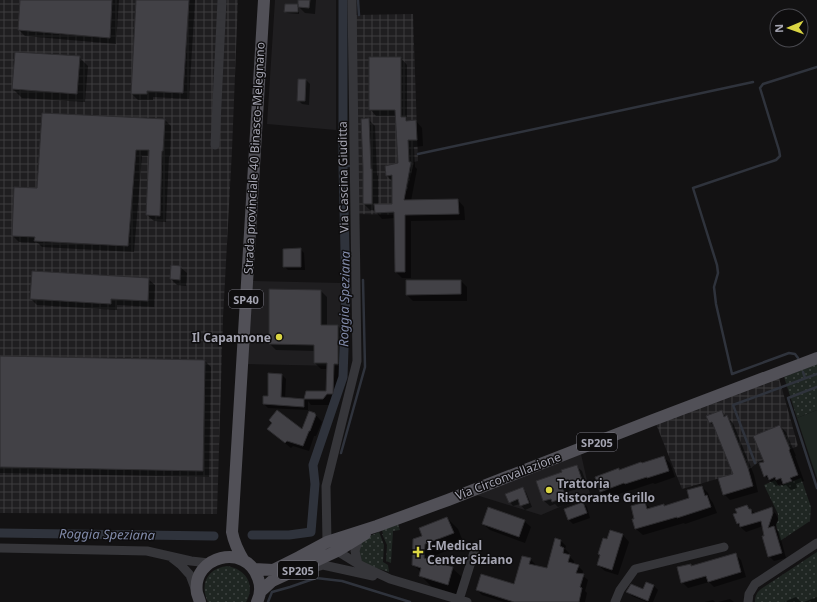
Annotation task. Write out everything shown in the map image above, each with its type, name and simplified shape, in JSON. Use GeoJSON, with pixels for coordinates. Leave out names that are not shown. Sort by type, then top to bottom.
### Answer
{"type":"FeatureCollection","features":[{"type":"Feature","properties":{"kind":"main road","name":"Strada provinciale 40 Binasco-Melegnano"},"geometry":{"type":"LineString","coordinates":[[244,561],[238,552],[232,532],[264,0]]}},
{"type":"Feature","properties":{"kind":"main road","name":"Via Circonvallazione"},"geometry":{"type":"LineString","coordinates":[[378,526],[817,358]]}},
{"type":"Feature","properties":{"kind":"main road","name":"SP205"},"geometry":{"type":"LineString","coordinates":[[259,597],[277,574],[299,557],[327,542],[378,526]]}},
{"type":"Feature","properties":{"kind":"main road","name":"SP205"},"geometry":{"type":"LineString","coordinates":[[254,569],[277,574],[337,551],[378,526]]}},
{"type":"Feature","properties":{"kind":"main road","name":"Strada provinciale 40 Binasco-Melegnano"},"geometry":{"type":"LineString","coordinates":[[199,598],[197,584],[199,576],[203,569],[224,553],[232,532]]}},
{"type":"Feature","properties":{"kind":"main road","name":"Strada provinciale 40 Binasco-Melegnano"},"geometry":{"type":"LineString","coordinates":[[214,561],[227,557],[236,557],[250,564],[254,569]]}},
{"type":"Feature","properties":{"kind":"main road"},"geometry":{"type":"LineString","coordinates":[[254,569],[260,584],[259,597]]}},
{"type":"Feature","properties":{"kind":"street"},"geometry":{"type":"LineString","coordinates":[[216,145],[222,0]]}},
{"type":"Feature","properties":{"kind":"street","name":"Via Cascina Giuditta"},"geometry":{"type":"LineString","coordinates":[[327,542],[326,486],[357,361],[352,0]]}},
{"type":"Feature","properties":{"kind":"street"},"geometry":{"type":"LineString","coordinates":[[358,564],[355,551],[359,538]]}},
{"type":"Feature","properties":{"kind":"street"},"geometry":{"type":"LineString","coordinates":[[748,602],[749,594],[755,584],[817,543]]}},
{"type":"Feature","properties":{"kind":"street"},"geometry":{"type":"LineString","coordinates":[[277,574],[288,577],[324,565],[390,579],[463,601],[476,546]]}},
{"type":"Feature","properties":{"kind":"street"},"geometry":{"type":"LineString","coordinates":[[0,548],[147,551],[191,561],[214,561]]}},
{"type":"Feature","properties":{"kind":"street"},"geometry":{"type":"LineString","coordinates":[[615,602],[620,590],[635,569],[724,548]]}},
{"type":"Feature","properties":{"kind":"street"},"geometry":{"type":"LineString","coordinates":[[337,551],[358,564],[390,579]]}},
{"type":"Feature","properties":{"kind":"street"},"geometry":{"type":"LineString","coordinates":[[171,557],[190,575],[199,598]]}},
{"type":"Feature","properties":{"kind":"shaded area"},"geometry":{"type":"Polygon","coordinates":[[[0,0],[238,0],[223,318],[217,514],[0,513],[0,0]]]}},
{"type":"Feature","properties":{"kind":"shaded area"},"geometry":{"type":"Polygon","coordinates":[[[275,0],[336,0],[336,130],[267,124],[275,0]]]}},
{"type":"Feature","properties":{"kind":"shaded area"},"geometry":{"type":"Polygon","coordinates":[[[413,14],[418,161],[414,162],[407,191],[400,192],[399,215],[357,214],[356,15],[413,14]]]}},
{"type":"Feature","properties":{"kind":"shaded area"},"geometry":{"type":"Polygon","coordinates":[[[252,281],[341,283],[340,366],[247,364],[252,281]]]}},
{"type":"Feature","properties":{"kind":"shaded area"},"geometry":{"type":"Polygon","coordinates":[[[817,364],[817,410],[797,418],[784,377],[817,364]]]}},
{"type":"Feature","properties":{"kind":"shaded area"},"geometry":{"type":"Polygon","coordinates":[[[779,378],[798,446],[760,461],[748,470],[682,489],[656,424],[779,378]]]}},
{"type":"Feature","properties":{"kind":"shaded area"},"geometry":{"type":"Polygon","coordinates":[[[817,410],[817,479],[797,418],[817,410]]]}},
{"type":"Feature","properties":{"kind":"shaded area"},"geometry":{"type":"Polygon","coordinates":[[[581,454],[590,494],[541,515],[473,494],[581,454]]]}},
{"type":"Feature","properties":{"kind":"shaded area"},"geometry":{"type":"Polygon","coordinates":[[[801,478],[811,507],[810,521],[780,541],[776,524],[778,521],[778,514],[764,485],[775,480],[779,486],[801,478]]]}},
{"type":"Feature","properties":{"kind":"shaded area"},"geometry":{"type":"Polygon","coordinates":[[[398,524],[400,530],[393,531],[391,563],[386,561],[387,545],[382,534],[382,530],[398,524]]]}},
{"type":"Feature","properties":{"kind":"shaded area"},"geometry":{"type":"Polygon","coordinates":[[[379,532],[384,545],[383,562],[388,565],[389,572],[367,565],[359,559],[358,547],[367,537],[379,532]]]}},
{"type":"Feature","properties":{"kind":"shaded area"},"geometry":{"type":"Polygon","coordinates":[[[817,552],[817,602],[755,602],[758,591],[817,552]]]}},
{"type":"Feature","properties":{"kind":"shaded area"},"geometry":{"type":"Polygon","coordinates":[[[227,566],[239,570],[247,579],[250,590],[246,602],[208,602],[204,589],[207,578],[220,567],[227,566]]]}},
{"type":"Feature","properties":{"kind":"building"},"geometry":{"type":"Polygon","coordinates":[[[20,0],[112,0],[110,38],[18,30],[20,0]]]}},
{"type":"Feature","properties":{"kind":"building"},"geometry":{"type":"Polygon","coordinates":[[[136,0],[189,0],[183,93],[147,91],[147,94],[131,94],[136,0]]]}},
{"type":"Feature","properties":{"kind":"building"},"geometry":{"type":"Polygon","coordinates":[[[298,0],[310,0],[309,8],[298,7],[298,0]]]}},
{"type":"Feature","properties":{"kind":"building"},"geometry":{"type":"Polygon","coordinates":[[[285,4],[298,4],[298,12],[284,12],[285,4]]]}},
{"type":"Feature","properties":{"kind":"building"},"geometry":{"type":"Polygon","coordinates":[[[15,52],[80,56],[77,94],[12,89],[15,52]]]}},
{"type":"Feature","properties":{"kind":"building"},"geometry":{"type":"Polygon","coordinates":[[[369,57],[401,57],[401,117],[406,117],[406,121],[416,120],[417,140],[408,140],[409,162],[411,162],[404,200],[458,199],[459,214],[405,215],[405,272],[395,272],[394,212],[375,213],[374,204],[392,204],[392,175],[386,176],[385,166],[398,163],[395,110],[369,110],[369,57]]]}},
{"type":"Feature","properties":{"kind":"building"},"geometry":{"type":"Polygon","coordinates":[[[298,79],[306,79],[305,101],[297,101],[298,79]]]}},
{"type":"Feature","properties":{"kind":"building"},"geometry":{"type":"Polygon","coordinates":[[[42,113],[165,119],[162,151],[160,216],[146,215],[149,150],[136,150],[128,246],[34,241],[35,237],[12,236],[14,187],[37,188],[42,113]]]}},
{"type":"Feature","properties":{"kind":"building"},"geometry":{"type":"Polygon","coordinates":[[[369,118],[372,169],[372,204],[363,204],[361,119],[369,118]]]}},
{"type":"Feature","properties":{"kind":"building"},"geometry":{"type":"Polygon","coordinates":[[[301,248],[301,267],[283,267],[283,249],[301,248]]]}},
{"type":"Feature","properties":{"kind":"building"},"geometry":{"type":"Polygon","coordinates":[[[171,265],[181,266],[180,280],[170,279],[171,265]]]}},
{"type":"Feature","properties":{"kind":"building"},"geometry":{"type":"Polygon","coordinates":[[[32,271],[149,278],[148,301],[111,299],[111,304],[30,299],[32,271]]]}},
{"type":"Feature","properties":{"kind":"building"},"geometry":{"type":"Polygon","coordinates":[[[406,280],[461,280],[461,294],[406,295],[406,280]]]}},
{"type":"Feature","properties":{"kind":"building"},"geometry":{"type":"Polygon","coordinates":[[[269,289],[321,290],[321,325],[338,325],[338,364],[334,364],[333,394],[327,394],[323,399],[304,399],[306,391],[326,391],[327,363],[314,363],[314,345],[269,344],[269,289]]]}},
{"type":"Feature","properties":{"kind":"building"},"geometry":{"type":"Polygon","coordinates":[[[0,356],[205,360],[203,471],[0,467],[0,356]]]}},
{"type":"Feature","properties":{"kind":"building"},"geometry":{"type":"Polygon","coordinates":[[[268,373],[282,374],[281,397],[304,399],[304,407],[263,404],[263,396],[268,396],[268,373]]]}},
{"type":"Feature","properties":{"kind":"building"},"geometry":{"type":"Polygon","coordinates":[[[277,410],[302,429],[309,411],[315,413],[316,415],[303,446],[287,441],[285,443],[267,429],[272,423],[269,420],[277,410]]]}},
{"type":"Feature","properties":{"kind":"building"},"geometry":{"type":"Polygon","coordinates":[[[722,410],[724,417],[727,415],[748,468],[753,486],[723,495],[718,478],[733,474],[712,422],[709,423],[706,416],[722,410]]]}},
{"type":"Feature","properties":{"kind":"building"},"geometry":{"type":"Polygon","coordinates":[[[780,425],[790,449],[789,450],[798,475],[790,478],[792,481],[783,484],[781,478],[776,480],[775,477],[769,480],[767,475],[764,477],[759,463],[764,462],[753,436],[780,425]]]}},
{"type":"Feature","properties":{"kind":"building"},"geometry":{"type":"Polygon","coordinates":[[[664,456],[669,471],[625,484],[624,483],[600,492],[595,477],[619,468],[619,470],[664,456]]]}},
{"type":"Feature","properties":{"kind":"building"},"geometry":{"type":"Polygon","coordinates":[[[577,465],[582,480],[562,487],[566,497],[552,502],[551,499],[543,501],[536,481],[577,465]]]}},
{"type":"Feature","properties":{"kind":"building"},"geometry":{"type":"Polygon","coordinates":[[[702,486],[711,507],[635,529],[632,519],[634,519],[631,506],[645,502],[647,509],[664,504],[664,506],[689,498],[687,490],[702,486]]]}},
{"type":"Feature","properties":{"kind":"building"},"geometry":{"type":"Polygon","coordinates":[[[523,487],[529,503],[520,506],[518,499],[509,503],[505,494],[523,487]]]}},
{"type":"Feature","properties":{"kind":"building"},"geometry":{"type":"Polygon","coordinates":[[[583,502],[587,513],[568,520],[564,509],[583,502]]]}},
{"type":"Feature","properties":{"kind":"building"},"geometry":{"type":"Polygon","coordinates":[[[747,505],[749,509],[751,509],[752,514],[772,507],[773,513],[768,528],[774,526],[782,553],[768,557],[762,536],[764,536],[761,521],[740,527],[739,523],[737,524],[733,514],[737,513],[735,509],[747,505]]]}},
{"type":"Feature","properties":{"kind":"building"},"geometry":{"type":"Polygon","coordinates":[[[488,507],[525,520],[519,537],[482,524],[488,507]]]}},
{"type":"Feature","properties":{"kind":"building"},"geometry":{"type":"Polygon","coordinates":[[[447,517],[454,533],[425,544],[424,558],[453,567],[448,585],[419,576],[421,568],[412,565],[413,539],[422,536],[419,528],[447,517]]]}},
{"type":"Feature","properties":{"kind":"building"},"geometry":{"type":"Polygon","coordinates":[[[610,530],[623,534],[612,570],[597,565],[600,555],[598,554],[603,538],[607,539],[610,530]]]}},
{"type":"Feature","properties":{"kind":"building"},"geometry":{"type":"Polygon","coordinates":[[[555,538],[561,540],[560,546],[564,548],[563,553],[570,555],[568,562],[579,565],[576,573],[584,574],[580,587],[582,588],[579,602],[514,602],[476,590],[481,574],[514,584],[522,556],[531,558],[529,564],[547,568],[555,538]]]}},
{"type":"Feature","properties":{"kind":"building"},"geometry":{"type":"Polygon","coordinates":[[[736,553],[741,572],[708,582],[706,576],[681,583],[677,567],[691,564],[691,566],[736,553]]]}},
{"type":"Feature","properties":{"kind":"building"},"geometry":{"type":"Polygon","coordinates":[[[646,582],[654,585],[648,601],[626,592],[631,584],[643,589],[646,582]]]}},
{"type":"Feature","properties":{"kind":"waterway","name":"Roggia Speziana"},"geometry":{"type":"LineString","coordinates":[[252,535],[289,535],[311,532],[315,484],[313,465],[343,377],[346,293],[343,166],[343,0]]}},
{"type":"Feature","properties":{"kind":"waterway"},"geometry":{"type":"LineString","coordinates":[[358,0],[359,15]]}},
{"type":"Feature","properties":{"kind":"waterway"},"geometry":{"type":"LineString","coordinates":[[798,358],[795,354],[789,353],[732,374],[716,304],[714,287],[718,273],[717,265],[693,188],[776,160],[780,156],[779,150],[760,88],[763,84],[817,67]]}},
{"type":"Feature","properties":{"kind":"waterway"},"geometry":{"type":"LineString","coordinates":[[418,154],[753,82]]}},
{"type":"Feature","properties":{"kind":"waterway","name":"Roggia Speziana"},"geometry":{"type":"LineString","coordinates":[[343,166],[349,166]]}},
{"type":"Feature","properties":{"kind":"waterway"},"geometry":{"type":"LineString","coordinates":[[341,453],[365,367],[363,280]]}},
{"type":"Feature","properties":{"kind":"waterway"},"geometry":{"type":"LineString","coordinates":[[803,372],[805,378]]}},
{"type":"Feature","properties":{"kind":"waterway"},"geometry":{"type":"LineString","coordinates":[[755,463],[733,405],[817,374]]}},
{"type":"Feature","properties":{"kind":"waterway"},"geometry":{"type":"LineString","coordinates":[[817,387],[788,398],[817,488]]}},
{"type":"Feature","properties":{"kind":"waterway","name":"Roggia Speziana"},"geometry":{"type":"LineString","coordinates":[[0,533],[214,536]]}},
{"type":"Feature","properties":{"kind":"waterway"},"geometry":{"type":"LineString","coordinates":[[268,602],[272,592],[316,578],[342,581],[410,602]]}},
{"type":"Feature","properties":{"kind":"place","name":"Il Capannone"},"geometry":{"type":"Point","coordinates":[279,337]}},
{"type":"Feature","properties":{"kind":"place","name":"Trattoria Ristorante Grillo"},"geometry":{"type":"Point","coordinates":[549,490]}},
{"type":"Feature","properties":{"kind":"place","name":"I-Medical Center Siziano"},"geometry":{"type":"Point","coordinates":[418,552]}}]}
